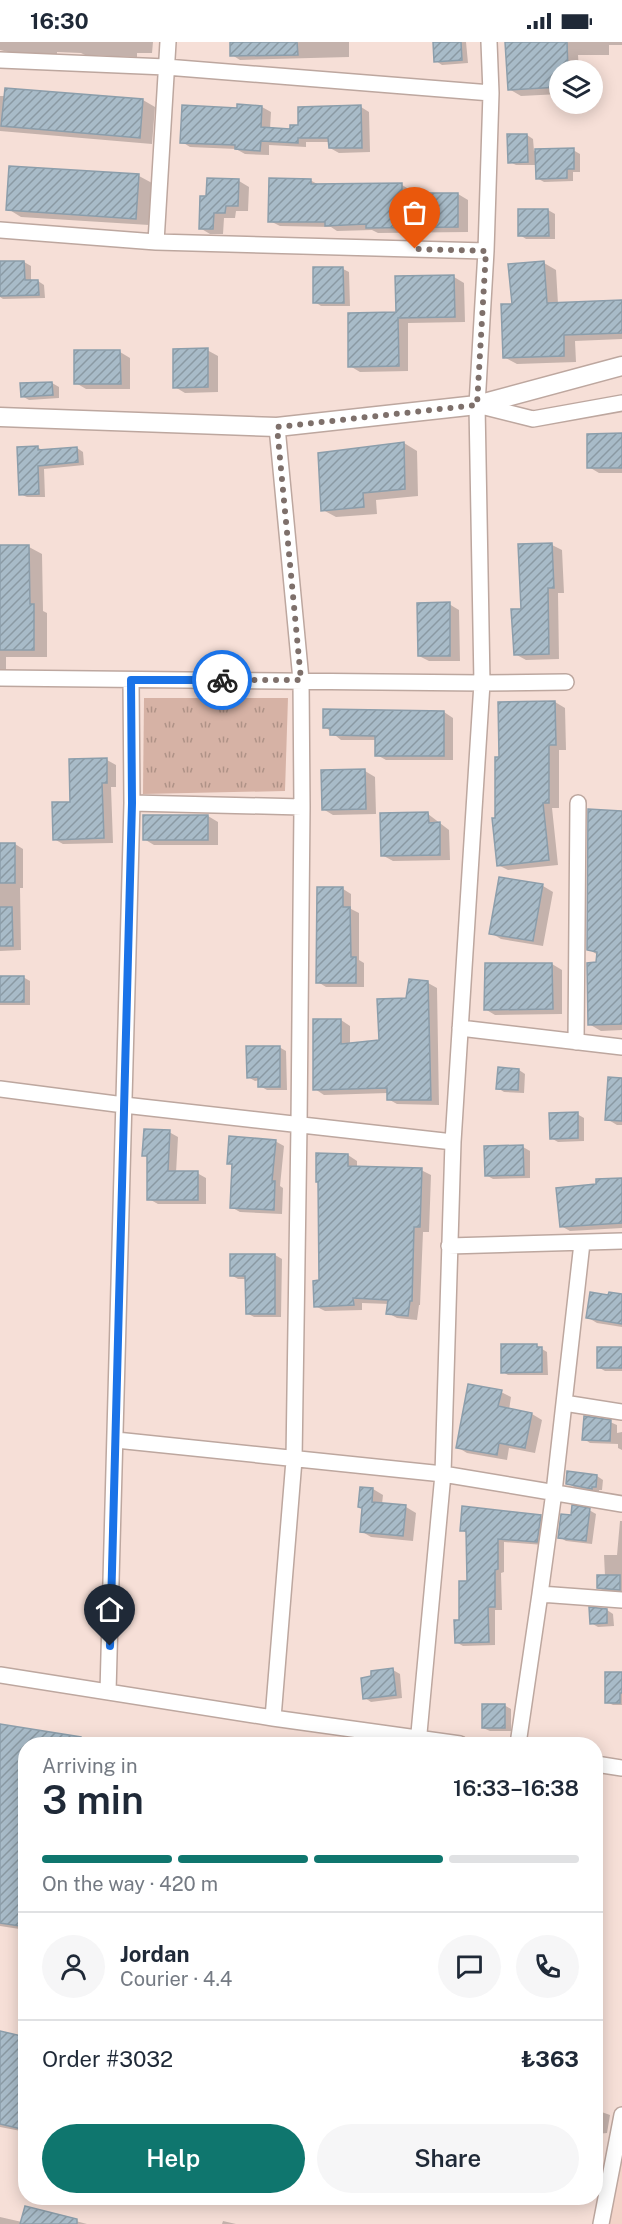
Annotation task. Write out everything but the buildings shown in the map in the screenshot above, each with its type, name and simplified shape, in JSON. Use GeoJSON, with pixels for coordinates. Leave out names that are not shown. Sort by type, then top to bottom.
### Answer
{"type":"FeatureCollection","features":[{"type":"Feature","properties":{"kind":"street"},"geometry":{"type":"LineString","coordinates":[[156,242],[168,42]]}},
{"type":"Feature","properties":{"kind":"street"},"geometry":{"type":"LineString","coordinates":[[419,1737],[443,1474],[453,1142],[482,683],[477,405],[486,251],[489,42]]}},
{"type":"Feature","properties":{"kind":"street"},"geometry":{"type":"LineString","coordinates":[[0,60],[166,67],[490,93]]}},
{"type":"Feature","properties":{"kind":"street"},"geometry":{"type":"LineString","coordinates":[[0,230],[156,242],[486,251]]}},
{"type":"Feature","properties":{"kind":"street"},"geometry":{"type":"LineString","coordinates":[[0,417],[277,427],[477,405],[622,366]]}},
{"type":"Feature","properties":{"kind":"street"},"geometry":{"type":"LineString","coordinates":[[477,405],[533,419],[622,403]]}},
{"type":"Feature","properties":{"kind":"street"},"geometry":{"type":"LineString","coordinates":[[273,1718],[294,1460],[302,807],[301,680],[277,427]]}},
{"type":"Feature","properties":{"kind":"street"},"geometry":{"type":"LineString","coordinates":[[0,678],[566,682]]}},
{"type":"Feature","properties":{"kind":"street"},"geometry":{"type":"LineString","coordinates":[[108,1692],[132,803],[131,680]]}},
{"type":"Feature","properties":{"kind":"street"},"geometry":{"type":"LineString","coordinates":[[576,1042],[578,802]]}},
{"type":"Feature","properties":{"kind":"street"},"geometry":{"type":"LineString","coordinates":[[132,803],[302,807]]}},
{"type":"Feature","properties":{"kind":"street"},"geometry":{"type":"LineString","coordinates":[[460,1028],[622,1047]]}},
{"type":"Feature","properties":{"kind":"street"},"geometry":{"type":"LineString","coordinates":[[0,1089],[453,1142]]}},
{"type":"Feature","properties":{"kind":"street"},"geometry":{"type":"LineString","coordinates":[[449,1246],[622,1241]]}},
{"type":"Feature","properties":{"kind":"street"},"geometry":{"type":"LineString","coordinates":[[519,1737],[554,1492],[582,1243]]}},
{"type":"Feature","properties":{"kind":"street"},"geometry":{"type":"LineString","coordinates":[[564,1403],[622,1412]]}},
{"type":"Feature","properties":{"kind":"street"},"geometry":{"type":"LineString","coordinates":[[116,1440],[443,1474],[622,1504]]}},
{"type":"Feature","properties":{"kind":"street"},"geometry":{"type":"LineString","coordinates":[[540,1593],[622,1599]]}},
{"type":"Feature","properties":{"kind":"street"},"geometry":{"type":"LineString","coordinates":[[0,1675],[394,1737]]}},
{"type":"Feature","properties":{"kind":"street"},"geometry":{"type":"LineString","coordinates":[[603,1765],[622,1768]]}},
{"type":"Feature","properties":{"kind":"street"},"geometry":{"type":"LineString","coordinates":[[601,2224],[622,2115]]}},
{"type":"Feature","properties":{"kind":"shaded area"},"geometry":{"type":"Polygon","coordinates":[[[622,2142],[622,2224],[608,2224],[622,2142]]]}},
{"type":"Feature","properties":{"kind":"green space"},"geometry":{"type":"Polygon","coordinates":[[[144,698],[288,698],[285,791],[143,794],[144,698]]]}},
{"type":"Feature","properties":{"kind":"way so far"},"geometry":{"type":"LineString","coordinates":[[222,680],[301,680],[277,427],[477,405],[486,251],[415,249]]}},
{"type":"Feature","properties":{"kind":"route"},"geometry":{"type":"LineString","coordinates":[[110,1646],[132,803],[131,680],[222,680]]}}]}
